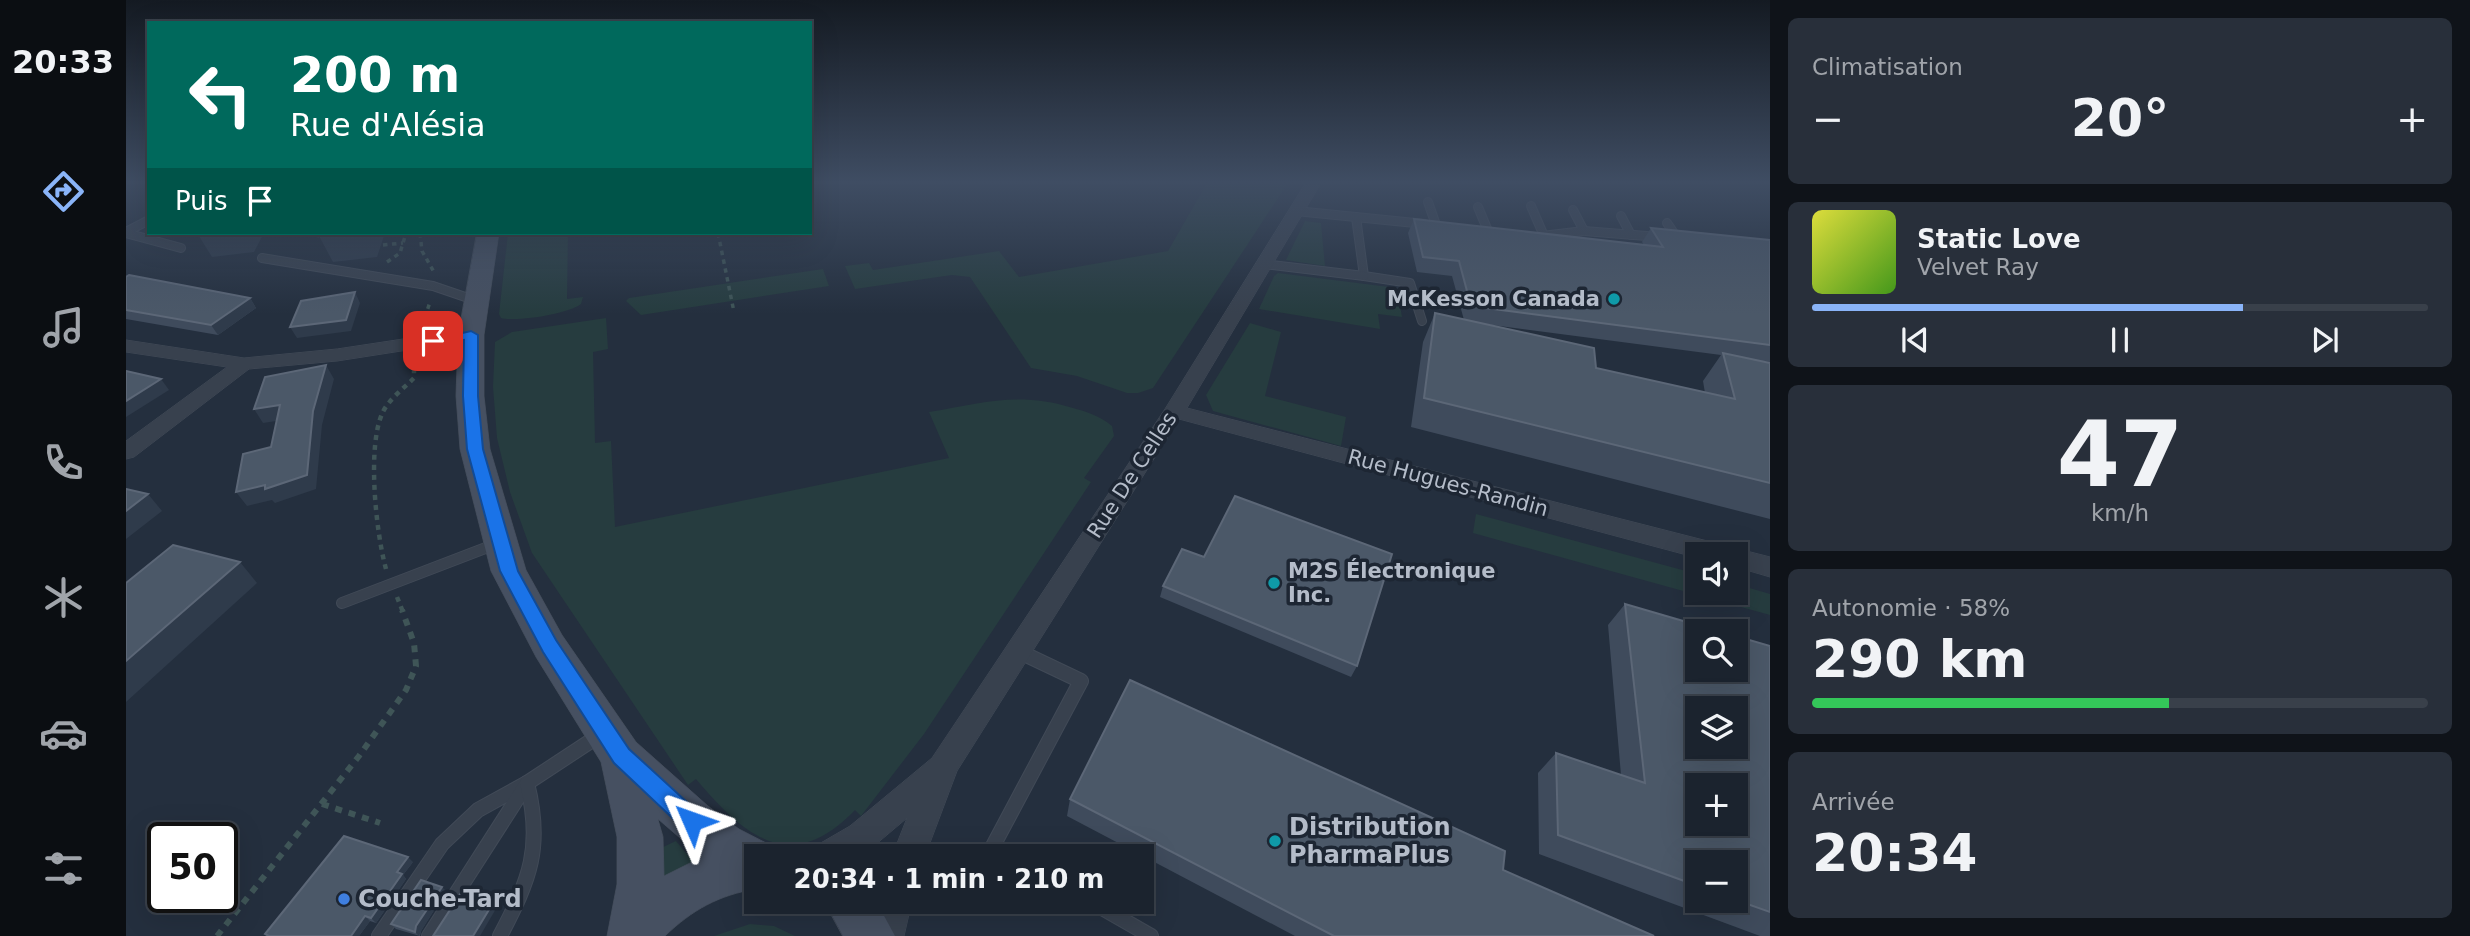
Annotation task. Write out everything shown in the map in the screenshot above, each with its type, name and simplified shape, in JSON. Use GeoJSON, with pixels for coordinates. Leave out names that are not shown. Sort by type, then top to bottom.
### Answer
{"type":"FeatureCollection","features":[{"type":"Feature","properties":{"kind":"main road"},"geometry":{"type":"LineString","coordinates":[[488,235],[471,335],[470,396],[475,449],[509,571],[549,646],[613,744],[692,821],[744,857]]}},
{"type":"Feature","properties":{"kind":"main road"},"geometry":{"type":"LineString","coordinates":[[613,744],[640,837],[641,884],[631,936]]}},
{"type":"Feature","properties":{"kind":"main road"},"geometry":{"type":"LineString","coordinates":[[631,936],[657,908],[678,892],[710,876],[744,867]]}},
{"type":"Feature","properties":{"kind":"main road"},"geometry":{"type":"LineString","coordinates":[[857,914],[871,936]]}},
{"type":"Feature","properties":{"kind":"street","name":"Rue De Celles"},"geometry":{"type":"LineString","coordinates":[[913,844],[944,764],[1174,411],[1286,227]]}},
{"type":"Feature","properties":{"kind":"street"},"geometry":{"type":"LineString","coordinates":[[126,346],[244,364],[337,355],[471,335]]}},
{"type":"Feature","properties":{"kind":"street"},"geometry":{"type":"LineString","coordinates":[[126,452],[244,364]]}},
{"type":"Feature","properties":{"kind":"street","name":"Rue Hugues-Randin"},"geometry":{"type":"LineString","coordinates":[[1174,411],[1685,545]]}},
{"type":"Feature","properties":{"kind":"street"},"geometry":{"type":"LineString","coordinates":[[1748,561],[1770,567]]}},
{"type":"Feature","properties":{"kind":"street","name":"Rue De Celles"},"geometry":{"type":"LineString","coordinates":[[850,844],[944,764]]}},
{"type":"Feature","properties":{"kind":"street"},"geometry":{"type":"LineString","coordinates":[[886,936],[892,914]]}},
{"type":"Feature","properties":{"kind":"lane"},"geometry":{"type":"LineString","coordinates":[[1357,227],[1364,276]]}},
{"type":"Feature","properties":{"kind":"lane"},"geometry":{"type":"LineString","coordinates":[[1540,227],[1544,236]]}},
{"type":"Feature","properties":{"kind":"lane"},"geometry":{"type":"LineString","coordinates":[[1582,227],[1584,231]]}},
{"type":"Feature","properties":{"kind":"lane"},"geometry":{"type":"LineString","coordinates":[[1627,227],[1631,235]]}},
{"type":"Feature","properties":{"kind":"lane"},"geometry":{"type":"LineString","coordinates":[[1670,227],[1679,239]]}},
{"type":"Feature","properties":{"kind":"lane"},"geometry":{"type":"LineString","coordinates":[[1475,229],[1499,232]]}},
{"type":"Feature","properties":{"kind":"lane"},"geometry":{"type":"LineString","coordinates":[[1533,235],[1584,231],[1692,240]]}},
{"type":"Feature","properties":{"kind":"lane"},"geometry":{"type":"LineString","coordinates":[[126,232],[181,248]]}},
{"type":"Feature","properties":{"kind":"lane"},"geometry":{"type":"LineString","coordinates":[[262,258],[365,277],[433,286],[477,301]]}},
{"type":"Feature","properties":{"kind":"lane"},"geometry":{"type":"LineString","coordinates":[[1263,264],[1410,283],[1422,321]]}},
{"type":"Feature","properties":{"kind":"lane"},"geometry":{"type":"LineString","coordinates":[[342,603],[501,542]]}},
{"type":"Feature","properties":{"kind":"lane"},"geometry":{"type":"LineString","coordinates":[[994,844],[1082,681],[1018,651]]}},
{"type":"Feature","properties":{"kind":"lane"},"geometry":{"type":"LineString","coordinates":[[379,936],[442,844],[478,810],[527,783],[613,744]]}},
{"type":"Feature","properties":{"kind":"lane"},"geometry":{"type":"LineString","coordinates":[[429,936],[527,783]]}},
{"type":"Feature","properties":{"kind":"lane"},"geometry":{"type":"LineString","coordinates":[[500,936],[526,886],[538,844],[535,812],[527,783]]}},
{"type":"Feature","properties":{"kind":"lane"},"geometry":{"type":"LineString","coordinates":[[1113,914],[1151,936]]}},
{"type":"Feature","properties":{"kind":"path"},"geometry":{"type":"LineString","coordinates":[[365,277],[400,253],[405,235]]}},
{"type":"Feature","properties":{"kind":"path"},"geometry":{"type":"LineString","coordinates":[[718,235],[734,312]]}},
{"type":"Feature","properties":{"kind":"path"},"geometry":{"type":"LineString","coordinates":[[383,245],[402,243]]}},
{"type":"Feature","properties":{"kind":"path"},"geometry":{"type":"LineString","coordinates":[[322,804],[380,823]]}},
{"type":"Feature","properties":{"kind":"green space"},"geometry":{"type":"Polygon","coordinates":[[[1182,227],[1259,227],[1153,388],[1138,393],[1127,393],[1077,376],[1031,368],[970,277],[952,275],[855,289],[845,266],[869,263],[873,270],[999,251],[1019,277],[1168,251],[1182,227]]]}},
{"type":"Feature","properties":{"kind":"green space"},"geometry":{"type":"Polygon","coordinates":[[[1302,227],[1321,227],[1325,266],[1286,260],[1302,227]]]}},
{"type":"Feature","properties":{"kind":"green space"},"geometry":{"type":"Polygon","coordinates":[[[508,235],[568,235],[567,299],[583,297],[581,304],[565,311],[519,319],[501,318],[499,314],[508,235]]]}},
{"type":"Feature","properties":{"kind":"green space"},"geometry":{"type":"Polygon","coordinates":[[[823,269],[829,286],[641,315],[626,301],[629,298],[823,269]]]}},
{"type":"Feature","properties":{"kind":"green space"},"geometry":{"type":"Polygon","coordinates":[[[1278,273],[1397,288],[1402,317],[1378,314],[1380,329],[1259,309],[1274,276],[1278,273]]]}},
{"type":"Feature","properties":{"kind":"green space"},"geometry":{"type":"Polygon","coordinates":[[[606,318],[608,349],[593,352],[595,443],[611,441],[615,527],[949,458],[929,412],[1001,400],[1035,400],[1098,417],[1112,426],[1114,436],[1084,478],[1091,482],[924,734],[861,816],[855,810],[832,830],[810,841],[784,844],[751,832],[732,817],[696,779],[688,785],[532,553],[510,492],[497,438],[493,387],[495,342],[512,332],[606,318]]]}},
{"type":"Feature","properties":{"kind":"green space"},"geometry":{"type":"Polygon","coordinates":[[[1250,323],[1281,332],[1265,396],[1346,417],[1341,446],[1213,411],[1206,395],[1250,323]]]}},
{"type":"Feature","properties":{"kind":"green space"},"geometry":{"type":"Polygon","coordinates":[[[1476,514],[1685,571],[1685,592],[1473,533],[1476,514]]]}},
{"type":"Feature","properties":{"kind":"green space"},"geometry":{"type":"Polygon","coordinates":[[[1748,588],[1770,594],[1770,615],[1734,605],[1748,605],[1748,588]]]}},
{"type":"Feature","properties":{"kind":"green space"},"geometry":{"type":"Polygon","coordinates":[[[676,841],[700,870],[665,888],[661,848],[676,841]]]}},
{"type":"Feature","properties":{"kind":"green space"},"geometry":{"type":"Polygon","coordinates":[[[750,924],[774,926],[795,936],[714,936],[750,924]]]}},
{"type":"Feature","properties":{"kind":"building","name":"McKesson Canada"},"geometry":{"type":"Polygon","coordinates":[[[1416,227],[1482,227],[1663,247],[1651,228],[1770,240],[1770,345],[1471,306],[1459,261],[1423,257],[1416,227]]]}},
{"type":"Feature","properties":{"kind":"building"},"geometry":{"type":"Polygon","coordinates":[[[129,275],[250,298],[211,325],[126,310],[126,277],[129,275]]]}},
{"type":"Feature","properties":{"kind":"building"},"geometry":{"type":"Polygon","coordinates":[[[355,292],[346,320],[290,327],[301,301],[355,292]]]}},
{"type":"Feature","properties":{"kind":"building"},"geometry":{"type":"Polygon","coordinates":[[[1435,313],[1594,348],[1596,368],[1735,399],[1723,353],[1770,363],[1770,483],[1424,398],[1435,313]]]}},
{"type":"Feature","properties":{"kind":"building"},"geometry":{"type":"Polygon","coordinates":[[[326,365],[313,411],[307,475],[265,489],[265,485],[236,492],[243,454],[271,447],[280,405],[254,409],[265,377],[326,365]]]}},
{"type":"Feature","properties":{"kind":"building"},"geometry":{"type":"Polygon","coordinates":[[[126,371],[161,379],[126,401],[126,371]]]}},
{"type":"Feature","properties":{"kind":"building"},"geometry":{"type":"Polygon","coordinates":[[[126,489],[148,494],[126,511],[126,489]]]}},
{"type":"Feature","properties":{"kind":"building","name":"M2S Électronique Inc."},"geometry":{"type":"Polygon","coordinates":[[[1235,496],[1392,554],[1357,666],[1163,586],[1182,549],[1204,557],[1235,496]]]}},
{"type":"Feature","properties":{"kind":"building"},"geometry":{"type":"Polygon","coordinates":[[[173,545],[240,562],[126,661],[126,583],[173,545]]]}},
{"type":"Feature","properties":{"kind":"building"},"geometry":{"type":"Polygon","coordinates":[[[1625,604],[1685,622],[1685,682],[1748,682],[1748,640],[1770,646],[1770,912],[1748,904],[1748,850],[1685,850],[1685,881],[1558,835],[1556,753],[1645,783],[1625,604]]]}},
{"type":"Feature","properties":{"kind":"building","name":"Distribution PharmaPlus"},"geometry":{"type":"Polygon","coordinates":[[[1130,680],[1505,851],[1503,870],[1654,936],[1334,936],[1070,799],[1130,680]]]}},
{"type":"Feature","properties":{"kind":"building","name":"Couche-Tard"},"geometry":{"type":"Polygon","coordinates":[[[344,836],[408,857],[397,872],[402,874],[371,918],[365,916],[351,936],[265,934],[344,836]]]}},
{"type":"Feature","properties":{"kind":"building"},"geometry":{"type":"Polygon","coordinates":[[[421,880],[442,887],[416,926],[415,932],[391,924],[421,880]]]}},
{"type":"Feature","properties":{"kind":"building"},"geometry":{"type":"Polygon","coordinates":[[[461,893],[493,903],[473,936],[433,936],[461,893]]]}},
{"type":"Feature","properties":{"kind":"place","name":"McKesson Canada"},"geometry":{"type":"Point","coordinates":[1614,299]}},
{"type":"Feature","properties":{"kind":"place","name":"M2S Électronique Inc."},"geometry":{"type":"Point","coordinates":[1274,583]}},
{"type":"Feature","properties":{"kind":"place","name":"Distribution PharmaPlus"},"geometry":{"type":"Point","coordinates":[1275,841]}},
{"type":"Feature","properties":{"kind":"place","name":"Couche-Tard"},"geometry":{"type":"Point","coordinates":[344,899]}},
{"type":"Feature","properties":{"kind":"route"},"geometry":{"type":"LineString","coordinates":[[433,341],[471,335],[470,396],[475,449],[509,571],[549,646],[621,756],[692,821]]}}]}
